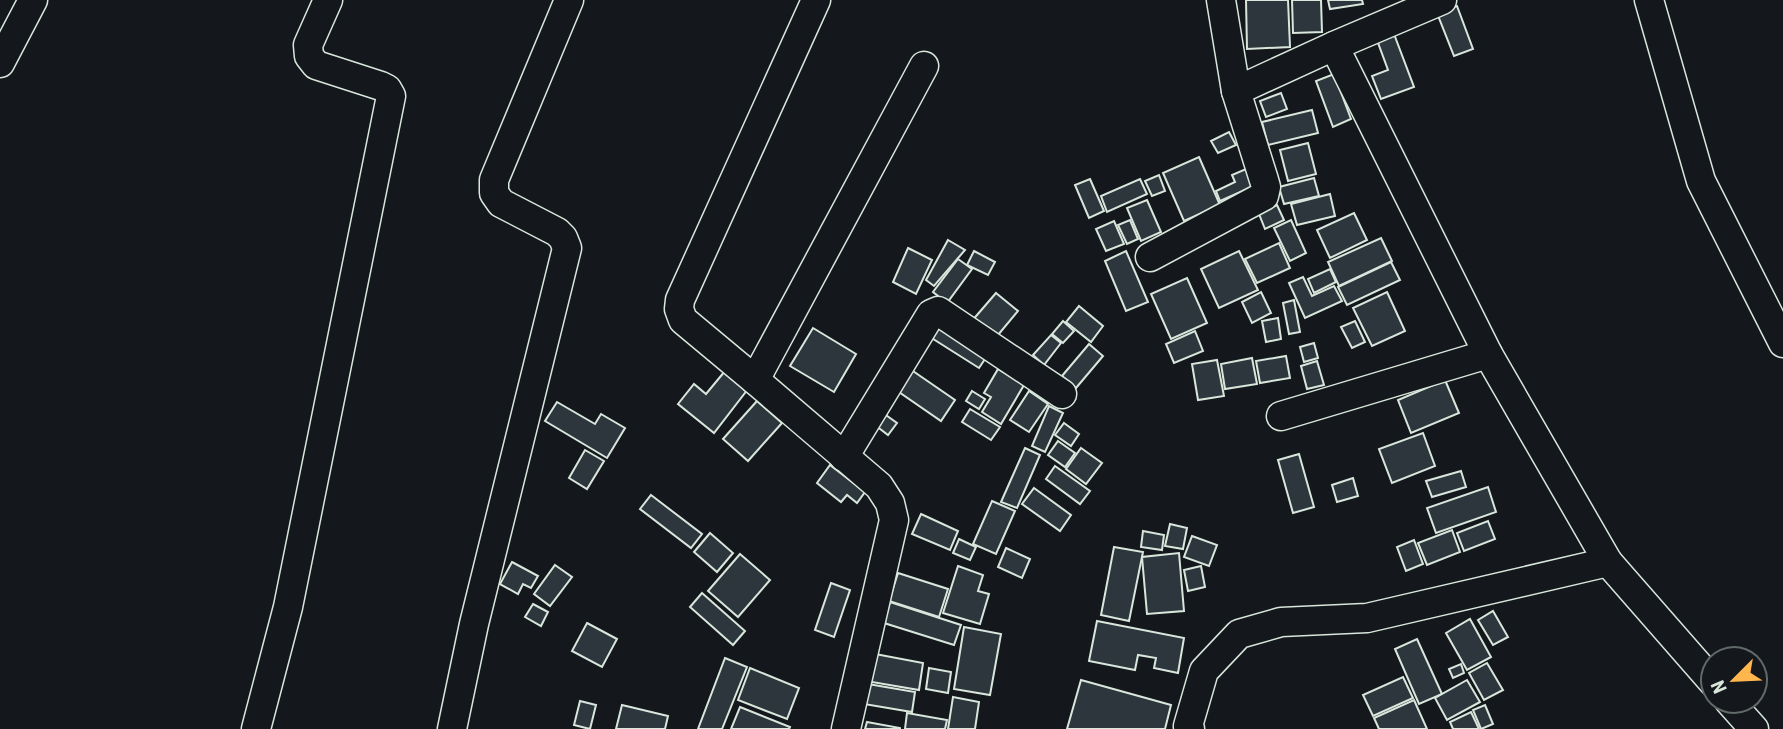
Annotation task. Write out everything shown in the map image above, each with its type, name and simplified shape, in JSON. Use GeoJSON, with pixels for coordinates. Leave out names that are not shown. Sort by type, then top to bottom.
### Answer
{"type":"FeatureCollection","features":[{"type":"Feature","properties":{"kind":"street"},"geometry":{"type":"LineString","coordinates":[[0,63],[33,0]]}},
{"type":"Feature","properties":{"kind":"street"},"geometry":{"type":"LineString","coordinates":[[256,729],[288,607],[391,96],[387,89],[381,86],[316,65],[309,56],[308,45],[328,0]]}},
{"type":"Feature","properties":{"kind":"street"},"geometry":{"type":"LineString","coordinates":[[452,729],[474,624],[567,248],[557,232],[501,203],[494,193],[494,180],[569,0]]}},
{"type":"Feature","properties":{"kind":"street"},"geometry":{"type":"LineString","coordinates":[[816,0],[680,300],[679,309],[683,320],[879,486],[890,503],[894,520],[846,729]]}},
{"type":"Feature","properties":{"kind":"street"},"geometry":{"type":"LineString","coordinates":[[1150,257],[1264,196],[1265,180],[1236,91],[1221,0]]}},
{"type":"Feature","properties":{"kind":"street"},"geometry":{"type":"LineString","coordinates":[[1236,91],[1442,0]]}},
{"type":"Feature","properties":{"kind":"street"},"geometry":{"type":"LineString","coordinates":[[1649,0],[1701,181],[1783,343]]}},
{"type":"Feature","properties":{"kind":"street"},"geometry":{"type":"LineString","coordinates":[[1334,46],[1488,354],[1608,562],[1699,666]]}},
{"type":"Feature","properties":{"kind":"street"},"geometry":{"type":"LineString","coordinates":[[755,380],[924,66]]}},
{"type":"Feature","properties":{"kind":"street"},"geometry":{"type":"LineString","coordinates":[[844,457],[931,314],[938,311],[1062,394]]}},
{"type":"Feature","properties":{"kind":"street"},"geometry":{"type":"LineString","coordinates":[[1281,416],[1488,354]]}},
{"type":"Feature","properties":{"kind":"street"},"geometry":{"type":"LineString","coordinates":[[1190,729],[1188,726],[1204,671],[1240,634],[1281,622],[1367,618],[1608,562]]}},
{"type":"Feature","properties":{"kind":"street"},"geometry":{"type":"LineString","coordinates":[[1742,715],[1754,729]]}},
{"type":"Feature","properties":{"kind":"building"},"geometry":{"type":"Polygon","coordinates":[[[1246,0],[1288,0],[1290,47],[1247,49],[1246,0]]]}},
{"type":"Feature","properties":{"kind":"building"},"geometry":{"type":"Polygon","coordinates":[[[1292,0],[1321,0],[1322,32],[1293,33],[1292,0]]]}},
{"type":"Feature","properties":{"kind":"building"},"geometry":{"type":"Polygon","coordinates":[[[1328,0],[1362,0],[1363,4],[1330,9],[1328,0]]]}},
{"type":"Feature","properties":{"kind":"building"},"geometry":{"type":"Polygon","coordinates":[[[1457,6],[1473,49],[1454,56],[1437,13],[1457,6]]]}},
{"type":"Feature","properties":{"kind":"building"},"geometry":{"type":"Polygon","coordinates":[[[1394,34],[1414,87],[1381,99],[1372,76],[1388,70],[1377,40],[1394,34]]]}},
{"type":"Feature","properties":{"kind":"building"},"geometry":{"type":"Polygon","coordinates":[[[1334,74],[1351,119],[1333,127],[1316,81],[1334,74]]]}},
{"type":"Feature","properties":{"kind":"building"},"geometry":{"type":"Polygon","coordinates":[[[1281,93],[1287,109],[1266,117],[1260,101],[1281,93]]]}},
{"type":"Feature","properties":{"kind":"building"},"geometry":{"type":"Polygon","coordinates":[[[1312,110],[1318,133],[1268,145],[1262,122],[1312,110]]]}},
{"type":"Feature","properties":{"kind":"building"},"geometry":{"type":"Polygon","coordinates":[[[1229,132],[1236,145],[1218,153],[1211,141],[1229,132]]]}},
{"type":"Feature","properties":{"kind":"building"},"geometry":{"type":"Polygon","coordinates":[[[1308,143],[1316,174],[1288,181],[1280,150],[1308,143]]]}},
{"type":"Feature","properties":{"kind":"building"},"geometry":{"type":"Polygon","coordinates":[[[1199,157],[1220,205],[1184,221],[1163,173],[1199,157]]]}},
{"type":"Feature","properties":{"kind":"building"},"geometry":{"type":"Polygon","coordinates":[[[1246,169],[1254,186],[1220,201],[1216,191],[1235,182],[1232,175],[1246,169]]]}},
{"type":"Feature","properties":{"kind":"building"},"geometry":{"type":"Polygon","coordinates":[[[1159,175],[1165,191],[1152,196],[1145,181],[1159,175]]]}},
{"type":"Feature","properties":{"kind":"building"},"geometry":{"type":"Polygon","coordinates":[[[1314,178],[1319,196],[1284,204],[1279,187],[1314,178]]]}},
{"type":"Feature","properties":{"kind":"building"},"geometry":{"type":"Polygon","coordinates":[[[1090,179],[1104,211],[1089,218],[1075,185],[1090,179]]]}},
{"type":"Feature","properties":{"kind":"building"},"geometry":{"type":"Polygon","coordinates":[[[1140,179],[1147,194],[1107,212],[1101,196],[1140,179]]]}},
{"type":"Feature","properties":{"kind":"building"},"geometry":{"type":"Polygon","coordinates":[[[1330,194],[1335,216],[1297,225],[1291,204],[1330,194]]]}},
{"type":"Feature","properties":{"kind":"building"},"geometry":{"type":"Polygon","coordinates":[[[1147,200],[1161,232],[1141,241],[1127,208],[1147,200]]]}},
{"type":"Feature","properties":{"kind":"building"},"geometry":{"type":"Polygon","coordinates":[[[1277,205],[1284,220],[1265,229],[1259,214],[1277,205]]]}},
{"type":"Feature","properties":{"kind":"building"},"geometry":{"type":"Polygon","coordinates":[[[1354,213],[1367,240],[1330,258],[1317,230],[1354,213]]]}},
{"type":"Feature","properties":{"kind":"building"},"geometry":{"type":"Polygon","coordinates":[[[1130,220],[1138,239],[1127,244],[1118,225],[1130,220]]]}},
{"type":"Feature","properties":{"kind":"building"},"geometry":{"type":"Polygon","coordinates":[[[1291,220],[1306,253],[1290,261],[1274,228],[1291,220]]]}},
{"type":"Feature","properties":{"kind":"building"},"geometry":{"type":"Polygon","coordinates":[[[1114,221],[1124,244],[1106,251],[1096,229],[1114,221]]]}},
{"type":"Feature","properties":{"kind":"building"},"geometry":{"type":"Polygon","coordinates":[[[1381,238],[1392,261],[1339,286],[1328,262],[1381,238]]]}},
{"type":"Feature","properties":{"kind":"building"},"geometry":{"type":"Polygon","coordinates":[[[948,240],[965,250],[934,286],[926,280],[948,240]]]}},
{"type":"Feature","properties":{"kind":"building"},"geometry":{"type":"Polygon","coordinates":[[[1279,243],[1290,268],[1257,283],[1245,259],[1279,243]]]}},
{"type":"Feature","properties":{"kind":"building"},"geometry":{"type":"Polygon","coordinates":[[[908,248],[932,260],[916,294],[893,282],[908,248]]]}},
{"type":"Feature","properties":{"kind":"building"},"geometry":{"type":"Polygon","coordinates":[[[974,251],[995,262],[988,275],[967,265],[974,251]]]}},
{"type":"Feature","properties":{"kind":"building"},"geometry":{"type":"Polygon","coordinates":[[[1126,251],[1148,302],[1126,311],[1105,261],[1126,251]]]}},
{"type":"Feature","properties":{"kind":"building"},"geometry":{"type":"Polygon","coordinates":[[[1239,251],[1258,290],[1219,308],[1201,269],[1239,251]]]}},
{"type":"Feature","properties":{"kind":"building"},"geometry":{"type":"Polygon","coordinates":[[[958,259],[972,269],[947,303],[933,292],[958,259]]]}},
{"type":"Feature","properties":{"kind":"building"},"geometry":{"type":"Polygon","coordinates":[[[1391,262],[1400,280],[1347,305],[1338,287],[1391,262]]]}},
{"type":"Feature","properties":{"kind":"building"},"geometry":{"type":"Polygon","coordinates":[[[1330,269],[1336,282],[1314,293],[1308,279],[1330,269]]]}},
{"type":"Feature","properties":{"kind":"building"},"geometry":{"type":"Polygon","coordinates":[[[1303,277],[1312,296],[1334,286],[1342,301],[1305,318],[1289,283],[1303,277]]]}},
{"type":"Feature","properties":{"kind":"building"},"geometry":{"type":"Polygon","coordinates":[[[1187,278],[1207,323],[1171,339],[1151,294],[1187,278]]]}},
{"type":"Feature","properties":{"kind":"building"},"geometry":{"type":"Polygon","coordinates":[[[1261,292],[1271,313],[1252,323],[1242,302],[1261,292]]]}},
{"type":"Feature","properties":{"kind":"building"},"geometry":{"type":"Polygon","coordinates":[[[1387,292],[1405,331],[1372,346],[1353,308],[1387,292]]]}},
{"type":"Feature","properties":{"kind":"building"},"geometry":{"type":"Polygon","coordinates":[[[996,293],[1018,311],[993,341],[971,322],[996,293]]]}},
{"type":"Feature","properties":{"kind":"building"},"geometry":{"type":"Polygon","coordinates":[[[1294,300],[1300,332],[1289,334],[1283,303],[1294,300]]]}},
{"type":"Feature","properties":{"kind":"building"},"geometry":{"type":"Polygon","coordinates":[[[1079,306],[1103,326],[1091,342],[1066,322],[1079,306]]]}},
{"type":"Feature","properties":{"kind":"building"},"geometry":{"type":"Polygon","coordinates":[[[1278,318],[1281,339],[1266,342],[1262,321],[1278,318]]]}},
{"type":"Feature","properties":{"kind":"building"},"geometry":{"type":"Polygon","coordinates":[[[1063,321],[1074,331],[1063,343],[1052,334],[1063,321]]]}},
{"type":"Feature","properties":{"kind":"building"},"geometry":{"type":"Polygon","coordinates":[[[1355,321],[1365,342],[1352,348],[1341,327],[1355,321]]]}},
{"type":"Feature","properties":{"kind":"building"},"geometry":{"type":"Polygon","coordinates":[[[939,322],[989,353],[979,368],[930,337],[939,322]]]}},
{"type":"Feature","properties":{"kind":"building"},"geometry":{"type":"Polygon","coordinates":[[[813,328],[856,354],[834,392],[790,366],[813,328]]]}},
{"type":"Feature","properties":{"kind":"building"},"geometry":{"type":"Polygon","coordinates":[[[1195,331],[1203,351],[1174,363],[1166,344],[1195,331]]]}},
{"type":"Feature","properties":{"kind":"building"},"geometry":{"type":"Polygon","coordinates":[[[1051,335],[1061,343],[1044,365],[1033,355],[1051,335]]]}},
{"type":"Feature","properties":{"kind":"building"},"geometry":{"type":"Polygon","coordinates":[[[1314,343],[1318,358],[1304,362],[1300,347],[1314,343]]]}},
{"type":"Feature","properties":{"kind":"building"},"geometry":{"type":"Polygon","coordinates":[[[1089,344],[1103,356],[1076,388],[1062,376],[1089,344]]]}},
{"type":"Feature","properties":{"kind":"building"},"geometry":{"type":"Polygon","coordinates":[[[1286,356],[1290,378],[1260,383],[1256,361],[1286,356]]]}},
{"type":"Feature","properties":{"kind":"building"},"geometry":{"type":"Polygon","coordinates":[[[1252,358],[1257,384],[1225,389],[1221,364],[1252,358]]]}},
{"type":"Feature","properties":{"kind":"building"},"geometry":{"type":"Polygon","coordinates":[[[1217,360],[1224,396],[1198,400],[1192,364],[1217,360]]]}},
{"type":"Feature","properties":{"kind":"building"},"geometry":{"type":"Polygon","coordinates":[[[1317,361],[1324,385],[1307,389],[1301,366],[1317,361]]]}},
{"type":"Feature","properties":{"kind":"building"},"geometry":{"type":"Polygon","coordinates":[[[910,369],[955,400],[941,421],[896,390],[910,369]]]}},
{"type":"Feature","properties":{"kind":"building"},"geometry":{"type":"Polygon","coordinates":[[[998,369],[1024,385],[1001,424],[982,412],[991,397],[984,393],[998,369]]]}},
{"type":"Feature","properties":{"kind":"building"},"geometry":{"type":"Polygon","coordinates":[[[725,371],[748,389],[714,433],[678,404],[694,384],[706,394],[725,371]]]}},
{"type":"Feature","properties":{"kind":"building"},"geometry":{"type":"Polygon","coordinates":[[[1445,380],[1459,413],[1411,433],[1398,400],[1445,380]]]}},
{"type":"Feature","properties":{"kind":"building"},"geometry":{"type":"Polygon","coordinates":[[[972,391],[985,399],[979,409],[966,401],[972,391]]]}},
{"type":"Feature","properties":{"kind":"building"},"geometry":{"type":"Polygon","coordinates":[[[1029,391],[1048,404],[1029,432],[1010,420],[1029,391]]]}},
{"type":"Feature","properties":{"kind":"building"},"geometry":{"type":"Polygon","coordinates":[[[757,401],[782,423],[748,461],[723,439],[757,401]]]}},
{"type":"Feature","properties":{"kind":"building"},"geometry":{"type":"Polygon","coordinates":[[[557,402],[595,424],[601,414],[625,428],[607,458],[545,421],[557,402]]]}},
{"type":"Feature","properties":{"kind":"building"},"geometry":{"type":"Polygon","coordinates":[[[1049,406],[1063,413],[1045,452],[1032,446],[1049,406]]]}},
{"type":"Feature","properties":{"kind":"building"},"geometry":{"type":"Polygon","coordinates":[[[970,409],[1000,427],[991,440],[962,422],[970,409]]]}},
{"type":"Feature","properties":{"kind":"building"},"geometry":{"type":"Polygon","coordinates":[[[883,413],[897,423],[888,435],[875,425],[883,413]]]}},
{"type":"Feature","properties":{"kind":"building"},"geometry":{"type":"Polygon","coordinates":[[[1064,423],[1079,434],[1071,446],[1055,435],[1064,423]]]}},
{"type":"Feature","properties":{"kind":"building"},"geometry":{"type":"Polygon","coordinates":[[[1423,433],[1435,466],[1392,483],[1379,449],[1423,433]]]}},
{"type":"Feature","properties":{"kind":"building"},"geometry":{"type":"Polygon","coordinates":[[[1058,441],[1075,453],[1065,467],[1048,455],[1058,441]]]}},
{"type":"Feature","properties":{"kind":"building"},"geometry":{"type":"Polygon","coordinates":[[[1025,448],[1040,455],[1017,508],[1001,502],[1025,448]]]}},
{"type":"Feature","properties":{"kind":"building"},"geometry":{"type":"Polygon","coordinates":[[[1081,448],[1102,463],[1086,484],[1066,469],[1081,448]]]}},
{"type":"Feature","properties":{"kind":"building"},"geometry":{"type":"Polygon","coordinates":[[[585,450],[604,461],[587,489],[569,478],[585,450]]]}},
{"type":"Feature","properties":{"kind":"building"},"geometry":{"type":"Polygon","coordinates":[[[1299,454],[1314,507],[1293,513],[1278,460],[1299,454]]]}},
{"type":"Feature","properties":{"kind":"building"},"geometry":{"type":"Polygon","coordinates":[[[830,465],[865,492],[857,503],[847,495],[841,502],[817,483],[830,465]]]}},
{"type":"Feature","properties":{"kind":"building"},"geometry":{"type":"Polygon","coordinates":[[[1055,466],[1090,491],[1080,504],[1046,479],[1055,466]]]}},
{"type":"Feature","properties":{"kind":"building"},"geometry":{"type":"Polygon","coordinates":[[[1461,471],[1466,487],[1432,497],[1426,481],[1461,471]]]}},
{"type":"Feature","properties":{"kind":"building"},"geometry":{"type":"Polygon","coordinates":[[[1353,478],[1358,496],[1337,502],[1332,485],[1353,478]]]}},
{"type":"Feature","properties":{"kind":"building"},"geometry":{"type":"Polygon","coordinates":[[[1488,487],[1496,512],[1436,533],[1427,508],[1488,487]]]}},
{"type":"Feature","properties":{"kind":"building"},"geometry":{"type":"Polygon","coordinates":[[[1034,488],[1071,515],[1060,531],[1022,504],[1034,488]]]}},
{"type":"Feature","properties":{"kind":"building"},"geometry":{"type":"Polygon","coordinates":[[[651,495],[702,534],[691,548],[640,509],[651,495]]]}},
{"type":"Feature","properties":{"kind":"building"},"geometry":{"type":"Polygon","coordinates":[[[992,501],[1015,511],[996,554],[973,544],[992,501]]]}},
{"type":"Feature","properties":{"kind":"building"},"geometry":{"type":"Polygon","coordinates":[[[921,514],[958,531],[950,550],[912,534],[921,514]]]}},
{"type":"Feature","properties":{"kind":"building"},"geometry":{"type":"Polygon","coordinates":[[[1488,521],[1495,539],[1464,551],[1457,533],[1488,521]]]}},
{"type":"Feature","properties":{"kind":"building"},"geometry":{"type":"Polygon","coordinates":[[[1170,524],[1187,528],[1183,549],[1165,546],[1170,524]]]}},
{"type":"Feature","properties":{"kind":"building"},"geometry":{"type":"Polygon","coordinates":[[[1452,530],[1460,552],[1427,565],[1418,543],[1452,530]]]}},
{"type":"Feature","properties":{"kind":"building"},"geometry":{"type":"Polygon","coordinates":[[[1143,531],[1164,535],[1162,550],[1141,547],[1143,531]]]}},
{"type":"Feature","properties":{"kind":"building"},"geometry":{"type":"Polygon","coordinates":[[[710,533],[733,553],[717,572],[694,552],[710,533]]]}},
{"type":"Feature","properties":{"kind":"building"},"geometry":{"type":"Polygon","coordinates":[[[1192,536],[1217,545],[1209,566],[1184,557],[1192,536]]]}},
{"type":"Feature","properties":{"kind":"building"},"geometry":{"type":"Polygon","coordinates":[[[959,539],[976,547],[970,560],[953,553],[959,539]]]}},
{"type":"Feature","properties":{"kind":"building"},"geometry":{"type":"Polygon","coordinates":[[[1414,540],[1423,564],[1406,571],[1397,547],[1414,540]]]}},
{"type":"Feature","properties":{"kind":"building"},"geometry":{"type":"Polygon","coordinates":[[[1114,547],[1143,552],[1129,621],[1101,615],[1114,547]]]}},
{"type":"Feature","properties":{"kind":"building"},"geometry":{"type":"Polygon","coordinates":[[[1006,548],[1030,559],[1022,578],[998,567],[1006,548]]]}},
{"type":"Feature","properties":{"kind":"building"},"geometry":{"type":"Polygon","coordinates":[[[1179,553],[1184,611],[1147,614],[1142,557],[1179,553]]]}},
{"type":"Feature","properties":{"kind":"building"},"geometry":{"type":"Polygon","coordinates":[[[740,554],[770,580],[738,617],[708,591],[740,554]]]}},
{"type":"Feature","properties":{"kind":"building"},"geometry":{"type":"Polygon","coordinates":[[[512,562],[538,576],[531,588],[523,584],[518,594],[500,584],[512,562]]]}},
{"type":"Feature","properties":{"kind":"building"},"geometry":{"type":"Polygon","coordinates":[[[555,565],[572,577],[550,606],[534,594],[555,565]]]}},
{"type":"Feature","properties":{"kind":"building"},"geometry":{"type":"Polygon","coordinates":[[[958,566],[983,575],[978,591],[989,594],[980,624],[943,613],[958,566]]]}},
{"type":"Feature","properties":{"kind":"building"},"geometry":{"type":"Polygon","coordinates":[[[1201,566],[1205,587],[1188,591],[1184,570],[1201,566]]]}},
{"type":"Feature","properties":{"kind":"building"},"geometry":{"type":"Polygon","coordinates":[[[898,573],[948,589],[939,617],[889,601],[898,573]]]}},
{"type":"Feature","properties":{"kind":"building"},"geometry":{"type":"Polygon","coordinates":[[[831,583],[850,590],[834,637],[815,630],[831,583]]]}},
{"type":"Feature","properties":{"kind":"building"},"geometry":{"type":"Polygon","coordinates":[[[702,593],[745,631],[733,645],[690,607],[702,593]]]}},
{"type":"Feature","properties":{"kind":"building"},"geometry":{"type":"Polygon","coordinates":[[[890,602],[961,625],[954,645],[884,623],[890,602]]]}},
{"type":"Feature","properties":{"kind":"building"},"geometry":{"type":"Polygon","coordinates":[[[533,604],[548,612],[541,626],[525,617],[533,604]]]}},
{"type":"Feature","properties":{"kind":"building"},"geometry":{"type":"Polygon","coordinates":[[[1493,611],[1508,637],[1493,645],[1478,620],[1493,611]]]}},
{"type":"Feature","properties":{"kind":"building"},"geometry":{"type":"Polygon","coordinates":[[[1470,619],[1491,657],[1467,670],[1446,633],[1470,619]]]}},
{"type":"Feature","properties":{"kind":"building"},"geometry":{"type":"Polygon","coordinates":[[[1097,621],[1184,638],[1178,673],[1154,668],[1156,658],[1138,655],[1135,670],[1089,661],[1097,621]]]}},
{"type":"Feature","properties":{"kind":"building"},"geometry":{"type":"Polygon","coordinates":[[[587,623],[617,639],[602,667],[572,651],[587,623]]]}},
{"type":"Feature","properties":{"kind":"building"},"geometry":{"type":"Polygon","coordinates":[[[964,627],[1001,634],[990,695],[954,689],[964,627]]]}},
{"type":"Feature","properties":{"kind":"building"},"geometry":{"type":"Polygon","coordinates":[[[1417,639],[1442,694],[1419,704],[1395,649],[1417,639]]]}},
{"type":"Feature","properties":{"kind":"building"},"geometry":{"type":"Polygon","coordinates":[[[870,653],[923,663],[919,690],[866,681],[870,653]]]}},
{"type":"Feature","properties":{"kind":"building"},"geometry":{"type":"Polygon","coordinates":[[[725,658],[747,667],[722,729],[698,729],[725,658]]]}},
{"type":"Feature","properties":{"kind":"building"},"geometry":{"type":"Polygon","coordinates":[[[1487,663],[1503,690],[1484,700],[1469,673],[1487,663]]]}},
{"type":"Feature","properties":{"kind":"building"},"geometry":{"type":"Polygon","coordinates":[[[1461,664],[1464,673],[1453,678],[1449,669],[1461,664]]]}},
{"type":"Feature","properties":{"kind":"building"},"geometry":{"type":"Polygon","coordinates":[[[750,668],[799,688],[787,719],[738,700],[750,668]]]}},
{"type":"Feature","properties":{"kind":"building"},"geometry":{"type":"Polygon","coordinates":[[[929,668],[951,672],[948,693],[926,689],[929,668]]]}},
{"type":"Feature","properties":{"kind":"building"},"geometry":{"type":"Polygon","coordinates":[[[1403,677],[1413,698],[1373,716],[1363,695],[1403,677]]]}},
{"type":"Feature","properties":{"kind":"building"},"geometry":{"type":"Polygon","coordinates":[[[1081,680],[1171,705],[1165,729],[1067,729],[1081,680]]]}},
{"type":"Feature","properties":{"kind":"building"},"geometry":{"type":"Polygon","coordinates":[[[1467,680],[1480,702],[1447,720],[1435,698],[1467,680]]]}},
{"type":"Feature","properties":{"kind":"building"},"geometry":{"type":"Polygon","coordinates":[[[868,684],[915,692],[912,712],[864,704],[868,684]]]}},
{"type":"Feature","properties":{"kind":"building"},"geometry":{"type":"Polygon","coordinates":[[[953,697],[979,702],[975,729],[948,729],[953,697]]]}},
{"type":"Feature","properties":{"kind":"building"},"geometry":{"type":"Polygon","coordinates":[[[1414,700],[1427,729],[1379,729],[1374,718],[1414,700]]]}},
{"type":"Feature","properties":{"kind":"building"},"geometry":{"type":"Polygon","coordinates":[[[580,701],[596,705],[590,729],[574,725],[580,701]]]}},
{"type":"Feature","properties":{"kind":"building"},"geometry":{"type":"Polygon","coordinates":[[[622,705],[668,716],[665,729],[616,729],[622,705]]]}},
{"type":"Feature","properties":{"kind":"building"},"geometry":{"type":"Polygon","coordinates":[[[1485,705],[1493,724],[1481,729],[1473,710],[1485,705]]]}},
{"type":"Feature","properties":{"kind":"building"},"geometry":{"type":"Polygon","coordinates":[[[740,707],[790,727],[731,729],[740,707]]]}},
{"type":"Feature","properties":{"kind":"building"},"geometry":{"type":"Polygon","coordinates":[[[1471,712],[1479,729],[1453,729],[1450,722],[1471,712]]]}},
{"type":"Feature","properties":{"kind":"building"},"geometry":{"type":"Polygon","coordinates":[[[907,713],[947,720],[945,729],[905,729],[907,713]]]}},
{"type":"Feature","properties":{"kind":"building"},"geometry":{"type":"Polygon","coordinates":[[[867,722],[900,728],[900,729],[865,729],[867,722]]]}}]}
